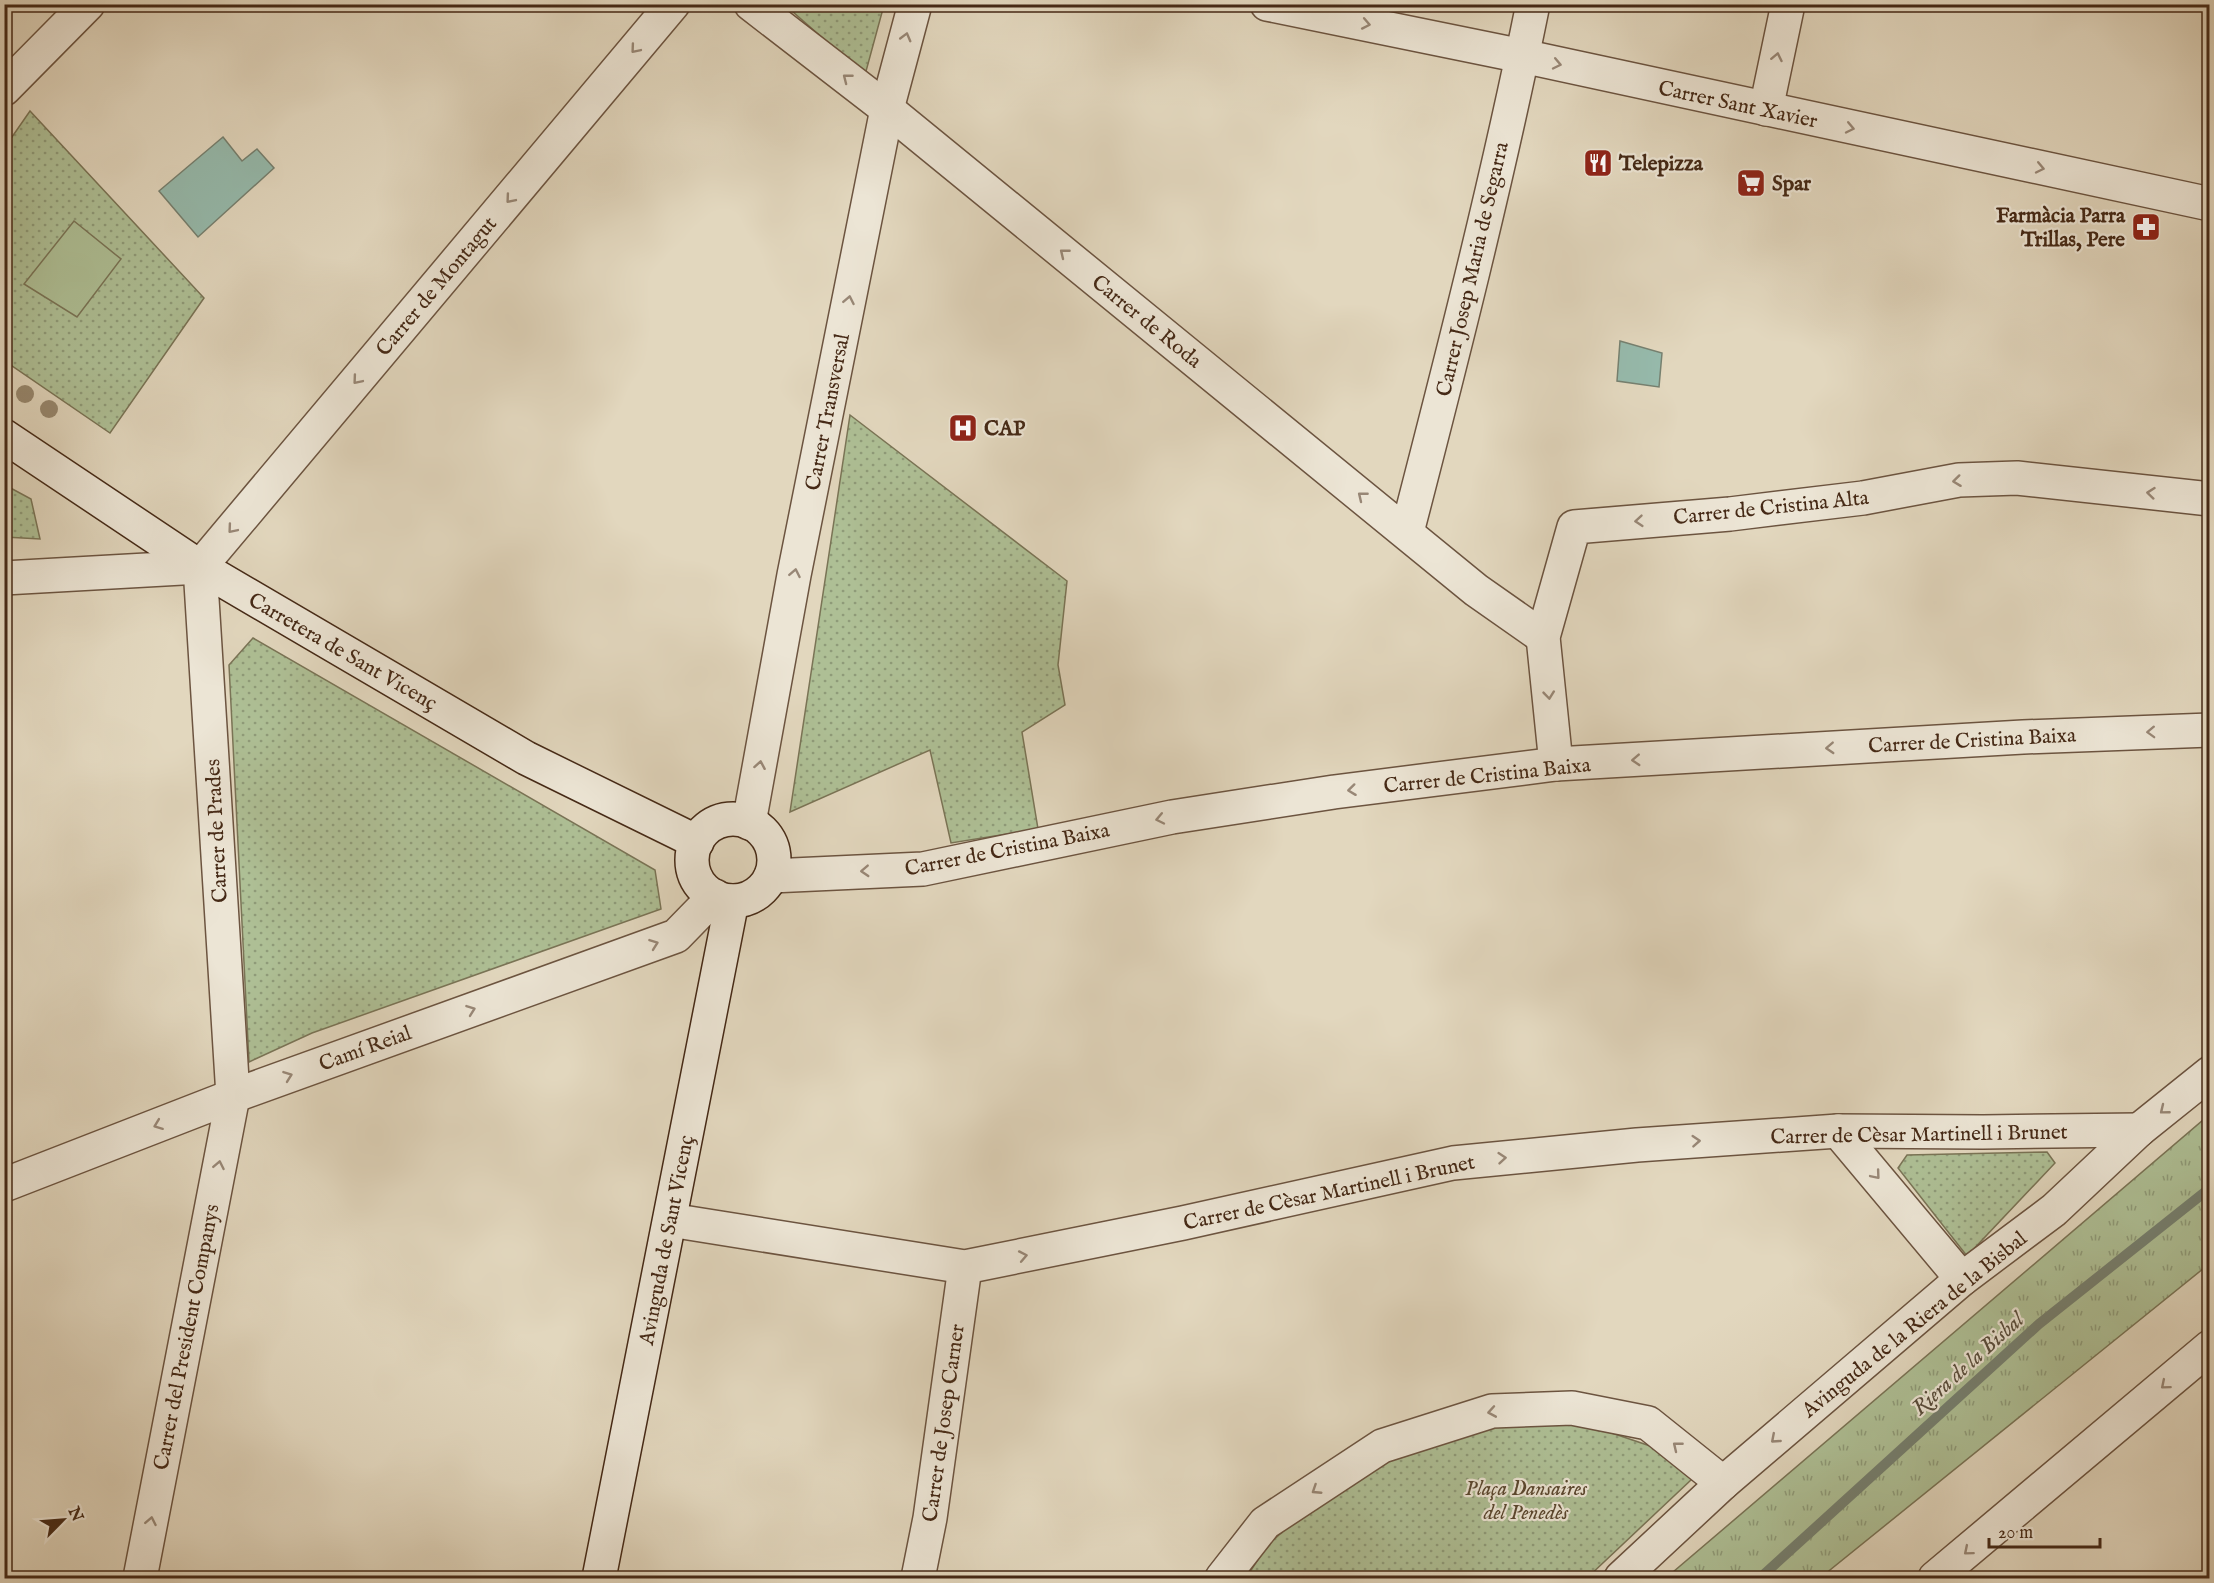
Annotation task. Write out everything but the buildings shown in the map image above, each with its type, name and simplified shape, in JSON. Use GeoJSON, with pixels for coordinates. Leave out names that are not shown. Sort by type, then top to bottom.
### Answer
{"type":"FeatureCollection","features":[{"type":"Feature","properties":{"kind":"street"},"geometry":{"type":"LineString","coordinates":[[4,89],[88,4]]}},
{"type":"Feature","properties":{"kind":"street","name":"Carrer de Montagut"},"geometry":{"type":"LineString","coordinates":[[200,567],[673,4]]}},
{"type":"Feature","properties":{"kind":"street","name":"Carrer de Roda"},"geometry":{"type":"LineString","coordinates":[[751,4],[887,109],[1476,590],[1543,637]]}},
{"type":"Feature","properties":{"kind":"street","name":"Carrer Transversal"},"geometry":{"type":"LineString","coordinates":[[749,823],[799,551],[887,109],[915,4]]}},
{"type":"Feature","properties":{"kind":"street","name":"Carrer Sant Xavier"},"geometry":{"type":"LineString","coordinates":[[1267,4],[1522,56],[2210,204]]}},
{"type":"Feature","properties":{"kind":"street","name":"Carrer Josep Maria de Segarra"},"geometry":{"type":"LineString","coordinates":[[1407,532],[1436,422],[1533,4]]}},
{"type":"Feature","properties":{"kind":"street"},"geometry":{"type":"LineString","coordinates":[[1766,109],[1788,4]]}},
{"type":"Feature","properties":{"kind":"street","name":"Carretera de Sant Vicenç"},"geometry":{"type":"LineString","coordinates":[[4,436],[200,567],[526,759],[697,842]]}},
{"type":"Feature","properties":{"kind":"street","name":"Carrer de Cristina Alta"},"geometry":{"type":"LineString","coordinates":[[1556,764],[1543,637],[1574,527],[1730,514],[1852,499],[1959,480],[2017,478],[2210,499]]}},
{"type":"Feature","properties":{"kind":"street"},"geometry":{"type":"LineString","coordinates":[[4,578],[200,567]]}},
{"type":"Feature","properties":{"kind":"street","name":"Carrer de Prades"},"geometry":{"type":"LineString","coordinates":[[200,567],[232,1096]]}},
{"type":"Feature","properties":{"kind":"street","name":"Carrer de Cristina Baixa"},"geometry":{"type":"LineString","coordinates":[[771,876],[923,868],[1172,817],[1334,792],[1556,764],[2023,737],[2210,730]]}},
{"type":"Feature","properties":{"kind":"street"},"geometry":{"type":"LineString","coordinates":[[731,819],[749,823],[761,830],[769,841],[774,858],[771,876],[756,895],[724,899],[703,887],[695,873],[693,857],[697,842],[704,832],[719,822],[731,819]]}},
{"type":"Feature","properties":{"kind":"street","name":"Camí Reial"},"geometry":{"type":"LineString","coordinates":[[4,1185],[232,1096],[676,936],[724,899]]}},
{"type":"Feature","properties":{"kind":"street","name":"Avinguda de Sant Vicenç"},"geometry":{"type":"LineString","coordinates":[[599,1578],[670,1220],[724,899]]}},
{"type":"Feature","properties":{"kind":"street","name":"Avinguda de la Riera de la Bisbal"},"geometry":{"type":"LineString","coordinates":[[1622,1578],[1723,1483],[1962,1279],[2054,1210],[2139,1130],[2210,1073]]}},
{"type":"Feature","properties":{"kind":"street","name":"Carrer del President Companys"},"geometry":{"type":"LineString","coordinates":[[140,1578],[232,1096]]}},
{"type":"Feature","properties":{"kind":"street","name":"Carrer de Cèsar Martinell i Brunet"},"geometry":{"type":"LineString","coordinates":[[670,1220],[965,1267],[1183,1224],[1453,1162],[1637,1145],[1838,1131],[2139,1130]]}},
{"type":"Feature","properties":{"kind":"street"},"geometry":{"type":"LineString","coordinates":[[1838,1131],[1962,1279]]}},
{"type":"Feature","properties":{"kind":"street","name":"Carrer de Josep Carner"},"geometry":{"type":"LineString","coordinates":[[918,1578],[930,1518],[965,1267]]}},
{"type":"Feature","properties":{"kind":"street"},"geometry":{"type":"LineString","coordinates":[[1935,1578],[2205,1360]]}},
{"type":"Feature","properties":{"kind":"street"},"geometry":{"type":"LineString","coordinates":[[1222,1578],[1265,1523],[1382,1446],[1492,1411],[1572,1408],[1648,1423],[1723,1483]]}},
{"type":"Feature","properties":{"kind":"green space"},"geometry":{"type":"Polygon","coordinates":[[[785,5],[884,5],[865,75],[785,5]]]}},
{"type":"Feature","properties":{"kind":"green space"},"geometry":{"type":"Polygon","coordinates":[[[30,111],[204,298],[110,433],[5,361],[5,147],[30,111]]]}},
{"type":"Feature","properties":{"kind":"green space"},"geometry":{"type":"Polygon","coordinates":[[[74,221],[121,259],[77,317],[24,284],[74,221]]]}},
{"type":"Feature","properties":{"kind":"green space"},"geometry":{"type":"Polygon","coordinates":[[[850,415],[1067,581],[1058,665],[1065,705],[1022,732],[1038,829],[951,843],[930,750],[790,812],[850,415]]]}},
{"type":"Feature","properties":{"kind":"green space"},"geometry":{"type":"Polygon","coordinates":[[[5,485],[31,499],[40,539],[5,537],[5,485]]]}},
{"type":"Feature","properties":{"kind":"green space"},"geometry":{"type":"Polygon","coordinates":[[[253,638],[655,870],[661,909],[312,1033],[249,1062],[229,665],[253,638]]]}},
{"type":"Feature","properties":{"kind":"green space"},"geometry":{"type":"Polygon","coordinates":[[[2209,1115],[2209,1264],[1820,1578],[1666,1578],[2209,1115]]]}},
{"type":"Feature","properties":{"kind":"green space"},"geometry":{"type":"Polygon","coordinates":[[[2047,1152],[2055,1163],[1967,1256],[1898,1168],[1907,1155],[2047,1152]]]}},
{"type":"Feature","properties":{"kind":"green space","name":"Plaça Dansaires del Penedès"},"geometry":{"type":"Polygon","coordinates":[[[1498,1421],[1591,1426],[1662,1450],[1692,1479],[1587,1578],[1246,1578],[1266,1547],[1322,1495],[1392,1458],[1498,1421]]]}},
{"type":"Feature","properties":{"kind":"shaded area"},"geometry":{"type":"Polygon","coordinates":[[[223,137],[242,161],[257,149],[274,168],[198,237],[159,191],[223,137]]]}},
{"type":"Feature","properties":{"kind":"shaded area"},"geometry":{"type":"Polygon","coordinates":[[[1620,341],[1662,353],[1659,387],[1617,381],[1620,341]]]}},
{"type":"Feature","properties":{"kind":"waterway","name":"Riera de la Bisbal"},"geometry":{"type":"LineString","coordinates":[[1760,1578],[2039,1324],[2210,1188]]}},
{"type":"Feature","properties":{"kind":"place","name":"Telepizza"},"geometry":{"type":"Point","coordinates":[1598,163]}},
{"type":"Feature","properties":{"kind":"place","name":"Spar"},"geometry":{"type":"Point","coordinates":[1751,183]}},
{"type":"Feature","properties":{"kind":"place","name":"Farmàcia Parra Trillas, Pere"},"geometry":{"type":"Point","coordinates":[2146,227]}},
{"type":"Feature","properties":{"kind":"place","name":"CAP"},"geometry":{"type":"Point","coordinates":[963,428]}}]}
